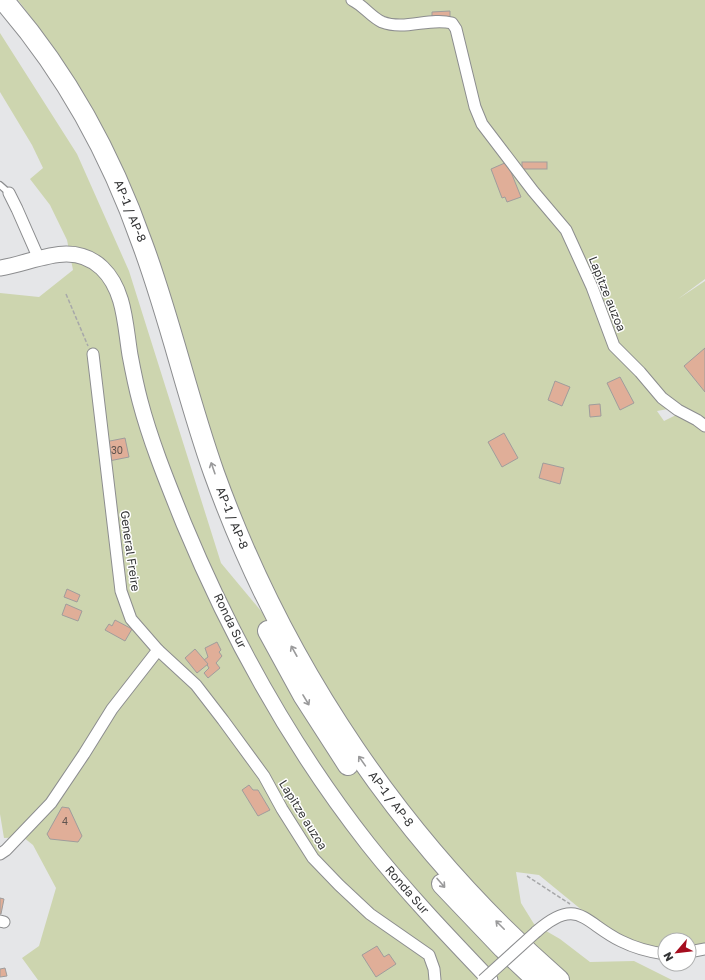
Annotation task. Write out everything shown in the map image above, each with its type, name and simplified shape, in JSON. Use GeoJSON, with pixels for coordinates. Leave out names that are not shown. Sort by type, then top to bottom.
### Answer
{"type":"FeatureCollection","features":[{"type":"Feature","properties":{"kind":"highway","name":"AP-1 / AP-8"},"geometry":{"type":"LineString","coordinates":[[3,0],[28,31],[63,81],[94,133],[121,187],[153,274],[200,428],[228,510],[277,618],[315,688],[367,767],[429,848],[485,910],[559,980]]}},
{"type":"Feature","properties":{"kind":"highway","name":"AP-1 / AP-8"},"geometry":{"type":"LineString","coordinates":[[0,17],[52,88],[82,140],[109,193],[130,249],[189,440],[216,516],[247,588],[283,660],[328,735],[394,826],[474,918],[537,980]]}},
{"type":"Feature","properties":{"kind":"main road","name":"Ronda Sur"},"geometry":{"type":"LineString","coordinates":[[0,268],[60,254],[81,255],[102,268],[112,281],[122,303],[135,379],[154,444],[196,550],[251,664],[299,746],[363,837],[441,929],[490,980]]}},
{"type":"Feature","properties":{"kind":"street","name":"Lapitze auzoa"},"geometry":{"type":"LineString","coordinates":[[352,0],[382,22],[403,25],[436,21],[452,23],[458,36],[475,107],[482,124],[533,191],[566,230],[592,287],[614,346],[640,372],[662,398],[678,410],[705,426]]}},
{"type":"Feature","properties":{"kind":"street"},"geometry":{"type":"LineString","coordinates":[[8,193],[17,208],[39,258]]}},
{"type":"Feature","properties":{"kind":"street","name":"General Freire"},"geometry":{"type":"LineString","coordinates":[[94,354],[121,591],[131,619],[158,650]]}},
{"type":"Feature","properties":{"kind":"street","name":"Lapitze auzoa"},"geometry":{"type":"LineString","coordinates":[[158,650],[196,685],[223,720],[264,776],[282,809],[314,858],[339,885],[370,914],[429,955],[434,969],[435,980]]}},
{"type":"Feature","properties":{"kind":"street"},"geometry":{"type":"LineString","coordinates":[[0,854],[6,850],[50,803],[84,754],[112,708],[158,650]]}},
{"type":"Feature","properties":{"kind":"street"},"geometry":{"type":"LineString","coordinates":[[483,980],[536,932],[559,915],[578,914],[621,942],[657,953]]}},
{"type":"Feature","properties":{"kind":"lane"},"geometry":{"type":"LineString","coordinates":[[0,185],[8,193]]}},
{"type":"Feature","properties":{"kind":"path"},"geometry":{"type":"LineString","coordinates":[[66,294],[87,345],[94,354]]}},
{"type":"Feature","properties":{"kind":"path"},"geometry":{"type":"LineString","coordinates":[[528,876],[575,908],[578,914]]}},
{"type":"Feature","properties":{"kind":"green space"},"geometry":{"type":"Polygon","coordinates":[[[18,0],[705,0],[705,279],[678,299],[705,281],[705,426],[678,410],[677,406],[662,395],[644,372],[613,340],[602,302],[577,248],[572,251],[602,321],[606,339],[612,348],[639,374],[668,409],[657,411],[664,421],[678,414],[696,422],[705,429],[705,949],[697,950],[697,932],[657,932],[657,952],[637,948],[621,942],[539,875],[516,872],[521,903],[534,924],[560,939],[590,962],[634,961],[672,980],[38,980],[22,958],[39,946],[56,888],[33,845],[23,837],[4,838],[0,814],[0,293],[39,297],[73,270],[67,240],[50,205],[30,179],[43,168],[32,145],[0,92],[0,33],[77,154],[129,271],[221,563],[331,695],[281,608],[245,529],[206,431],[179,329],[153,247],[108,138],[52,45],[18,0]]]}},
{"type":"Feature","properties":{"kind":"building"},"geometry":{"type":"Polygon","coordinates":[[[450,11],[450,18],[432,19],[432,12],[450,11]]]}},
{"type":"Feature","properties":{"kind":"building"},"geometry":{"type":"Polygon","coordinates":[[[507,162],[521,197],[507,202],[505,197],[502,198],[491,169],[507,162]]]}},
{"type":"Feature","properties":{"kind":"building"},"geometry":{"type":"Polygon","coordinates":[[[522,162],[547,162],[547,169],[522,169],[522,162]]]}},
{"type":"Feature","properties":{"kind":"building"},"geometry":{"type":"Polygon","coordinates":[[[705,348],[705,392],[684,366],[705,348]]]}},
{"type":"Feature","properties":{"kind":"building"},"geometry":{"type":"Polygon","coordinates":[[[620,377],[634,403],[620,410],[607,383],[620,377]]]}},
{"type":"Feature","properties":{"kind":"building"},"geometry":{"type":"Polygon","coordinates":[[[555,381],[570,387],[562,406],[548,400],[555,381]]]}},
{"type":"Feature","properties":{"kind":"building"},"geometry":{"type":"Polygon","coordinates":[[[600,404],[601,416],[590,417],[589,405],[600,404]]]}},
{"type":"Feature","properties":{"kind":"building"},"geometry":{"type":"Polygon","coordinates":[[[504,433],[518,458],[502,467],[488,442],[504,433]]]}},
{"type":"Feature","properties":{"kind":"building"},"geometry":{"type":"Polygon","coordinates":[[[125,438],[129,457],[109,461],[105,442],[125,438]]]}},
{"type":"Feature","properties":{"kind":"building"},"geometry":{"type":"Polygon","coordinates":[[[543,463],[564,468],[560,484],[539,478],[543,463]]]}},
{"type":"Feature","properties":{"kind":"building"},"geometry":{"type":"Polygon","coordinates":[[[67,589],[80,595],[77,602],[64,597],[67,589]]]}},
{"type":"Feature","properties":{"kind":"building"},"geometry":{"type":"Polygon","coordinates":[[[66,604],[82,611],[78,621],[62,615],[66,604]]]}},
{"type":"Feature","properties":{"kind":"building"},"geometry":{"type":"Polygon","coordinates":[[[115,620],[132,629],[125,641],[105,630],[109,624],[112,626],[115,620]]]}},
{"type":"Feature","properties":{"kind":"building"},"geometry":{"type":"Polygon","coordinates":[[[217,642],[221,650],[219,652],[222,656],[216,663],[220,668],[208,678],[204,673],[209,668],[204,660],[208,657],[205,648],[217,642]]]}},
{"type":"Feature","properties":{"kind":"building"},"geometry":{"type":"Polygon","coordinates":[[[195,649],[208,664],[197,673],[185,658],[195,649]]]}},
{"type":"Feature","properties":{"kind":"building"},"geometry":{"type":"Polygon","coordinates":[[[249,785],[253,790],[258,790],[270,810],[258,816],[242,790],[249,785]]]}},
{"type":"Feature","properties":{"kind":"building"},"geometry":{"type":"Polygon","coordinates":[[[62,807],[69,808],[82,836],[78,842],[50,839],[47,834],[62,807]]]}},
{"type":"Feature","properties":{"kind":"building"},"geometry":{"type":"Polygon","coordinates":[[[0,898],[4,899],[1,914],[0,914],[0,898]]]}},
{"type":"Feature","properties":{"kind":"building"},"geometry":{"type":"Polygon","coordinates":[[[377,946],[384,957],[389,954],[396,964],[376,977],[362,955],[377,946]]]}},
{"type":"Feature","properties":{"kind":"building"},"geometry":{"type":"Polygon","coordinates":[[[5,968],[7,976],[0,977],[0,969],[5,968]]]}}]}
